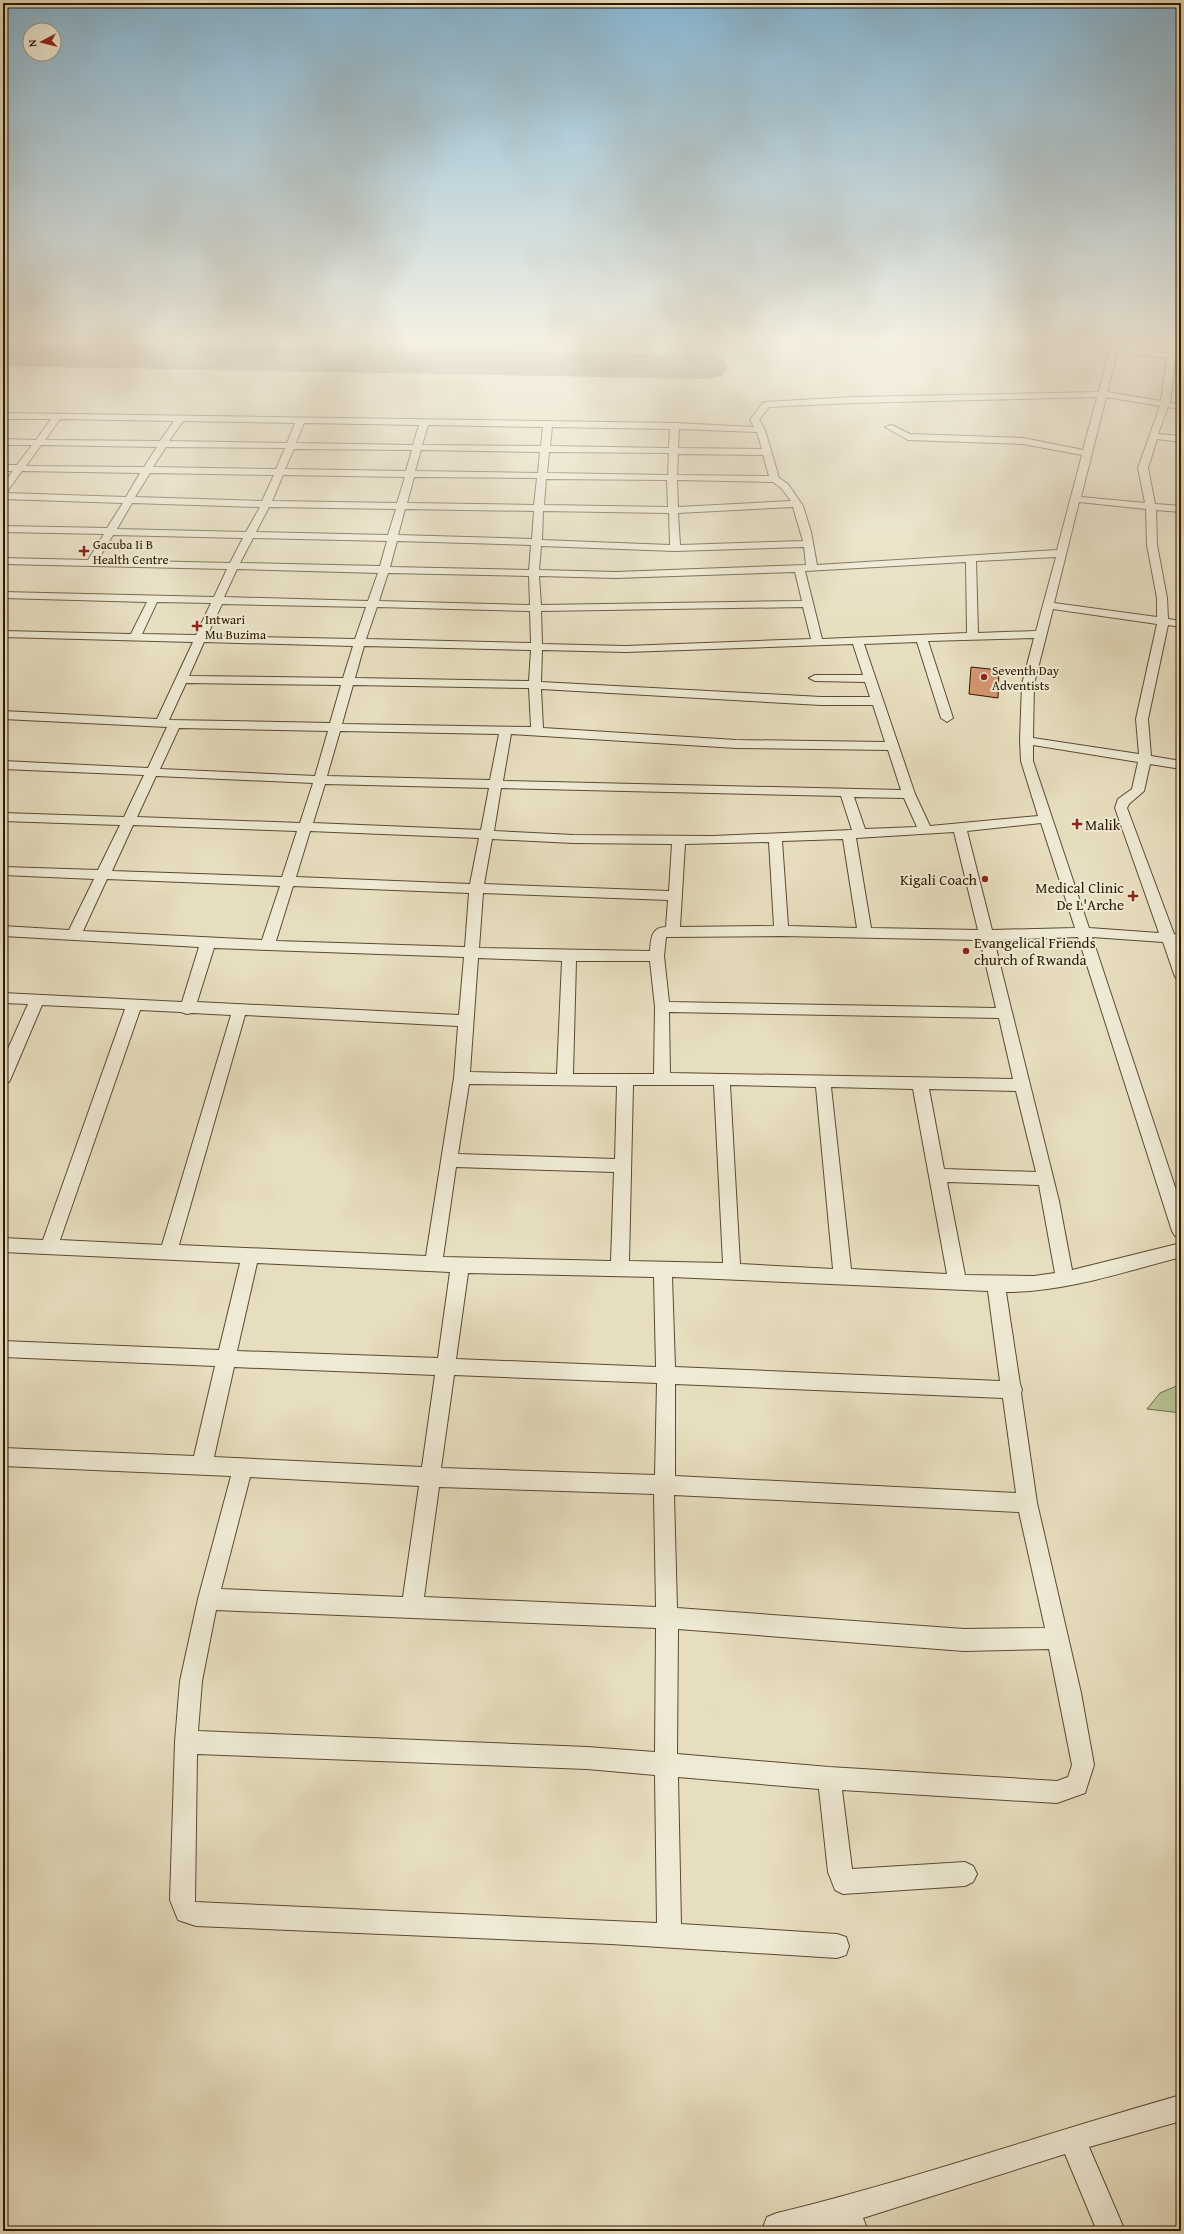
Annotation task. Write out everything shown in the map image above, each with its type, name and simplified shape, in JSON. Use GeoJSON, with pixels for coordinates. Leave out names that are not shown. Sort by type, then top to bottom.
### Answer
{"type":"FeatureCollection","features":[{"type":"Feature","properties":{"kind":"street"},"geometry":{"type":"LineString","coordinates":[[3,491],[36,444]]}},
{"type":"Feature","properties":{"kind":"street"},"geometry":{"type":"LineString","coordinates":[[131,444],[416,449],[767,452]]}},
{"type":"Feature","properties":{"kind":"street"},"geometry":{"type":"LineString","coordinates":[[268,944],[320,780],[359,642],[384,570],[417,444]]}},
{"type":"Feature","properties":{"kind":"street"},"geometry":{"type":"LineString","coordinates":[[537,731],[535,686],[537,646],[534,574],[546,444]]}},
{"type":"Feature","properties":{"kind":"street"},"geometry":{"type":"LineString","coordinates":[[674,444],[672,478],[675,510],[675,548]]}},
{"type":"Feature","properties":{"kind":"street"},"geometry":{"type":"LineString","coordinates":[[765,444],[775,480]]}},
{"type":"Feature","properties":{"kind":"street"},"geometry":{"type":"LineString","coordinates":[[1040,444],[1087,453]]}},
{"type":"Feature","properties":{"kind":"street"},"geometry":{"type":"LineString","coordinates":[[1089,444],[1063,553],[1028,684],[1026,740],[1027,761],[1181,1231]]}},
{"type":"Feature","properties":{"kind":"street"},"geometry":{"type":"LineString","coordinates":[[1151,444],[1144,468],[1151,507],[1152,545],[1162,598],[1163,621],[1158,651],[1147,691],[1142,719],[1145,759],[1138,791],[1122,802],[1122,808],[1181,974]]}},
{"type":"Feature","properties":{"kind":"street"},"geometry":{"type":"LineString","coordinates":[[90,563],[130,500],[162,445]]}},
{"type":"Feature","properties":{"kind":"street"},"geometry":{"type":"LineString","coordinates":[[161,724],[233,567],[266,504],[278,473],[291,446]]}},
{"type":"Feature","properties":{"kind":"street"},"geometry":{"type":"LineString","coordinates":[[3,468],[775,480],[789,488],[796,504],[808,544],[812,568]]}},
{"type":"Feature","properties":{"kind":"street"},"geometry":{"type":"LineString","coordinates":[[3,496],[400,507],[675,510],[796,504]]}},
{"type":"Feature","properties":{"kind":"street"},"geometry":{"type":"LineString","coordinates":[[1076,499],[1181,509]]}},
{"type":"Feature","properties":{"kind":"street"},"geometry":{"type":"LineString","coordinates":[[3,529],[249,536],[393,538],[675,548],[808,544]]}},
{"type":"Feature","properties":{"kind":"street"},"geometry":{"type":"LineString","coordinates":[[3,561],[616,575],[812,568],[971,560],[1063,553]]}},
{"type":"Feature","properties":{"kind":"street"},"geometry":{"type":"LineString","coordinates":[[971,560],[973,638]]}},
{"type":"Feature","properties":{"kind":"street"},"geometry":{"type":"LineString","coordinates":[[799,568],[809,604],[816,642]]}},
{"type":"Feature","properties":{"kind":"street"},"geometry":{"type":"LineString","coordinates":[[3,594],[535,608],[694,608],[809,604]]}},
{"type":"Feature","properties":{"kind":"street"},"geometry":{"type":"LineString","coordinates":[[134,638],[154,598]]}},
{"type":"Feature","properties":{"kind":"street"},"geometry":{"type":"LineString","coordinates":[[1048,605],[1181,624]]}},
{"type":"Feature","properties":{"kind":"street"},"geometry":{"type":"LineString","coordinates":[[3,634],[200,640],[359,642],[626,649],[921,638],[973,638],[1042,634]]}},
{"type":"Feature","properties":{"kind":"street"},"geometry":{"type":"LineString","coordinates":[[921,638],[947,718]]}},
{"type":"Feature","properties":{"kind":"street"},"geometry":{"type":"LineString","coordinates":[[857,641],[909,794],[925,831]]}},
{"type":"Feature","properties":{"kind":"street"},"geometry":{"type":"LineString","coordinates":[[815,678],[870,679]]}},
{"type":"Feature","properties":{"kind":"street"},"geometry":{"type":"LineString","coordinates":[[182,679],[535,686],[821,701],[877,701]]}},
{"type":"Feature","properties":{"kind":"street"},"geometry":{"type":"LineString","coordinates":[[3,716],[161,724],[537,731],[736,744],[892,746]]}},
{"type":"Feature","properties":{"kind":"street"},"geometry":{"type":"LineString","coordinates":[[74,935],[175,724]]}},
{"type":"Feature","properties":{"kind":"street"},"geometry":{"type":"LineString","coordinates":[[433,1264],[462,1078],[470,952],[476,889],[506,730]]}},
{"type":"Feature","properties":{"kind":"street"},"geometry":{"type":"LineString","coordinates":[[1026,740],[1181,765]]}},
{"type":"Feature","properties":{"kind":"street"},"geometry":{"type":"LineString","coordinates":[[3,765],[320,780],[909,794]]}},
{"type":"Feature","properties":{"kind":"street"},"geometry":{"type":"LineString","coordinates":[[846,792],[855,834],[864,933]]}},
{"type":"Feature","properties":{"kind":"street"},"geometry":{"type":"LineString","coordinates":[[3,817],[487,834],[573,839],[679,840],[775,838],[925,831],[1045,819]]}},
{"type":"Feature","properties":{"kind":"street"},"geometry":{"type":"LineString","coordinates":[[960,828],[1044,1178],[1065,1279]]}},
{"type":"Feature","properties":{"kind":"street"},"geometry":{"type":"LineString","coordinates":[[775,838],[781,931]]}},
{"type":"Feature","properties":{"kind":"street"},"geometry":{"type":"LineString","coordinates":[[673,931],[679,840]]}},
{"type":"Feature","properties":{"kind":"street"},"geometry":{"type":"LineString","coordinates":[[3,871],[103,876],[675,896]]}},
{"type":"Feature","properties":{"kind":"street"},"geometry":{"type":"LineString","coordinates":[[662,1078],[662,1007],[657,956],[658,936],[662,932],[781,931],[987,936],[1083,932],[1181,940]]}},
{"type":"Feature","properties":{"kind":"street"},"geometry":{"type":"LineString","coordinates":[[3,932],[208,942],[569,956],[657,956]]}},
{"type":"Feature","properties":{"kind":"street"},"geometry":{"type":"LineString","coordinates":[[187,1009],[208,942]]}},
{"type":"Feature","properties":{"kind":"street"},"geometry":{"type":"LineString","coordinates":[[565,1080],[569,956]]}},
{"type":"Feature","properties":{"kind":"street"},"geometry":{"type":"LineString","coordinates":[[3,998],[239,1012],[465,1021]]}},
{"type":"Feature","properties":{"kind":"street"},"geometry":{"type":"LineString","coordinates":[[3,1078],[37,1000]]}},
{"type":"Feature","properties":{"kind":"street"},"geometry":{"type":"LineString","coordinates":[[49,1247],[134,1006]]}},
{"type":"Feature","properties":{"kind":"street"},"geometry":{"type":"LineString","coordinates":[[662,1007],[1005,1013]]}},
{"type":"Feature","properties":{"kind":"street"},"geometry":{"type":"LineString","coordinates":[[168,1252],[239,1012]]}},
{"type":"Feature","properties":{"kind":"street"},"geometry":{"type":"LineString","coordinates":[[462,1078],[625,1080],[662,1078],[1021,1085]]}},
{"type":"Feature","properties":{"kind":"street"},"geometry":{"type":"LineString","coordinates":[[722,1079],[732,1271]]}},
{"type":"Feature","properties":{"kind":"street"},"geometry":{"type":"LineString","coordinates":[[620,1269],[625,1080]]}},
{"type":"Feature","properties":{"kind":"street"},"geometry":{"type":"LineString","coordinates":[[823,1081],[844,1277]]}},
{"type":"Feature","properties":{"kind":"street"},"geometry":{"type":"LineString","coordinates":[[920,1083],[957,1281]]}},
{"type":"Feature","properties":{"kind":"street"},"geometry":{"type":"LineString","coordinates":[[450,1160],[623,1166]]}},
{"type":"Feature","properties":{"kind":"street"},"geometry":{"type":"LineString","coordinates":[[937,1176],[1044,1178]]}},
{"type":"Feature","properties":{"kind":"street"},"geometry":{"type":"LineString","coordinates":[[3,1245],[460,1265],[732,1271],[996,1284],[1034,1284],[1065,1279],[1181,1250]]}},
{"type":"Feature","properties":{"kind":"street"},"geometry":{"type":"LineString","coordinates":[[202,1465],[228,1359],[250,1256]]}},
{"type":"Feature","properties":{"kind":"street"},"geometry":{"type":"LineString","coordinates":[[412,1607],[429,1477],[447,1366],[460,1265]]}},
{"type":"Feature","properties":{"kind":"street"},"geometry":{"type":"LineString","coordinates":[[663,1270],[666,1374],[664,1536],[667,1618],[666,1763],[669,1935]]}},
{"type":"Feature","properties":{"kind":"street"},"geometry":{"type":"LineString","coordinates":[[186,1742],[504,1754],[666,1763],[829,1778],[1057,1792],[1077,1785],[1083,1765],[1070,1693],[1027,1503],[1013,1390],[996,1284]]}},
{"type":"Feature","properties":{"kind":"street"},"geometry":{"type":"LineString","coordinates":[[3,1349],[228,1359],[666,1374],[1013,1390]]}},
{"type":"Feature","properties":{"kind":"street"},"geometry":{"type":"LineString","coordinates":[[3,1457],[202,1465],[429,1477],[665,1485],[1027,1503]]}},
{"type":"Feature","properties":{"kind":"street"},"geometry":{"type":"LineString","coordinates":[[243,1468],[208,1600],[191,1681],[186,1742],[182,1900],[187,1911],[204,1914],[669,1935],[837,1946]]}},
{"type":"Feature","properties":{"kind":"street"},"geometry":{"type":"LineString","coordinates":[[208,1600],[667,1618],[933,1639],[964,1640],[1057,1638]]}},
{"type":"Feature","properties":{"kind":"street"},"geometry":{"type":"LineString","coordinates":[[829,1778],[840,1872],[843,1882],[965,1874]]}},
{"type":"Feature","properties":{"kind":"street"},"geometry":{"type":"LineString","coordinates":[[777,2227],[850,2220],[1072,2139],[1181,2108]]}},
{"type":"Feature","properties":{"kind":"street"},"geometry":{"type":"LineString","coordinates":[[1072,2139],[1111,2231]]}},
{"type":"Feature","properties":{"kind":"green space"},"geometry":{"type":"Polygon","coordinates":[[[1181,1384],[1181,1413],[1147,1409],[1160,1393],[1181,1384]]]}},
{"type":"Feature","properties":{"kind":"building","name":"Seventh Day Adventists"},"geometry":{"type":"Polygon","coordinates":[[[971,667],[999,670],[998,698],[969,694],[971,667]]]}},
{"type":"Feature","properties":{"kind":"place","name":"Gacuba Ii B Health Centre"},"geometry":{"type":"Point","coordinates":[84,551]}},
{"type":"Feature","properties":{"kind":"place","name":"Intwari Mu Buzima"},"geometry":{"type":"Point","coordinates":[197,626]}},
{"type":"Feature","properties":{"kind":"place","name":"Seventh Day Adventists"},"geometry":{"type":"Point","coordinates":[984,677]}},
{"type":"Feature","properties":{"kind":"place","name":"Malik"},"geometry":{"type":"Point","coordinates":[1077,824]}},
{"type":"Feature","properties":{"kind":"place","name":"Kigali Coach"},"geometry":{"type":"Point","coordinates":[985,879]}},
{"type":"Feature","properties":{"kind":"place","name":"Medical Clinic De L'Arche"},"geometry":{"type":"Point","coordinates":[1133,896]}},
{"type":"Feature","properties":{"kind":"place","name":"Evangelical Friends church of Rwanda"},"geometry":{"type":"Point","coordinates":[966,951]}}]}
